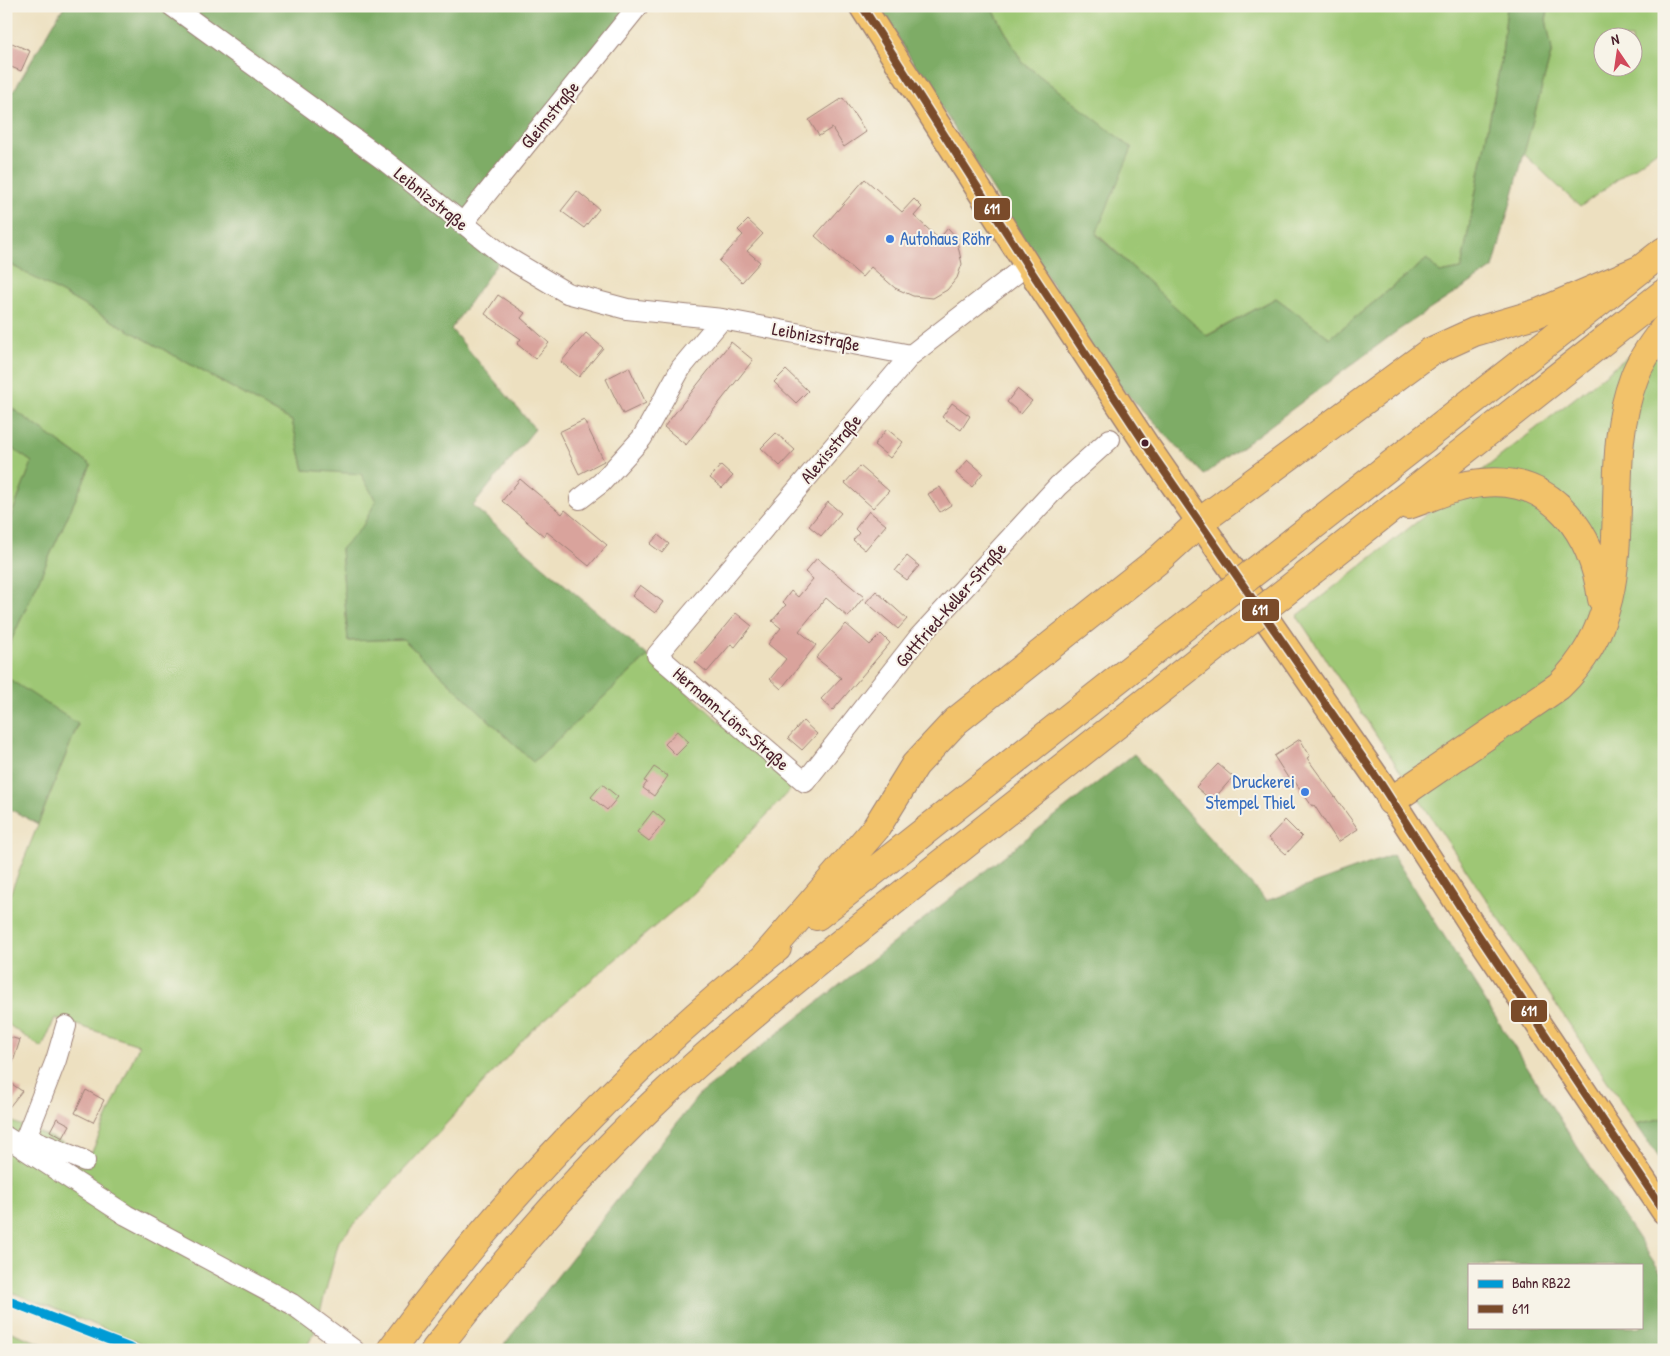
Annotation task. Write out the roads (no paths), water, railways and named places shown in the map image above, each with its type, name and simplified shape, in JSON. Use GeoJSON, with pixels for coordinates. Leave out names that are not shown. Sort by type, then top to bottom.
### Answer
{"type":"FeatureCollection","features":[{"type":"Feature","properties":{"kind":"highway"},"geometry":{"type":"LineString","coordinates":[[391,1350],[488,1226],[566,1142],[686,1025],[763,959],[1664,251]]}},
{"type":"Feature","properties":{"kind":"highway"},"geometry":{"type":"LineString","coordinates":[[763,959],[876,828],[915,765],[933,743],[956,721],[1157,560],[1201,522],[1430,352],[1474,332],[1538,313],[1641,269]]}},
{"type":"Feature","properties":{"kind":"highway"},"geometry":{"type":"LineString","coordinates":[[435,1350],[486,1285],[593,1165],[650,1107],[709,1052],[842,941],[1664,293]]}},
{"type":"Feature","properties":{"kind":"highway"},"geometry":{"type":"LineString","coordinates":[[1391,801],[1559,686],[1576,669],[1588,653],[1603,614],[1614,564],[1621,439],[1626,403],[1634,377],[1664,329]]}},
{"type":"Feature","properties":{"kind":"highway"},"geometry":{"type":"LineString","coordinates":[[1386,513],[1462,486],[1483,482],[1521,486],[1538,493],[1567,514],[1579,528],[1589,546],[1598,573],[1603,614]]}},
{"type":"Feature","properties":{"kind":"main road"},"geometry":{"type":"LineString","coordinates":[[862,6],[1027,265],[1146,445],[1309,679],[1472,926],[1664,1211]]}},
{"type":"Feature","properties":{"kind":"street","name":"Leibnizstraße"},"geometry":{"type":"LineString","coordinates":[[172,6],[385,161],[503,255],[567,292],[627,309],[722,319],[911,356]]}},
{"type":"Feature","properties":{"kind":"street","name":"Gleimstraße"},"geometry":{"type":"LineString","coordinates":[[462,224],[638,6]]}},
{"type":"Feature","properties":{"kind":"street","name":"Alexisstraße"},"geometry":{"type":"LineString","coordinates":[[657,655],[911,356],[1027,265]]}},
{"type":"Feature","properties":{"kind":"street"},"geometry":{"type":"LineString","coordinates":[[580,498],[601,483],[642,438],[681,368],[722,319]]}},
{"type":"Feature","properties":{"kind":"street","name":"Gottfried-Keller-Straße"},"geometry":{"type":"LineString","coordinates":[[805,782],[919,637],[1058,486],[1110,439]]}},
{"type":"Feature","properties":{"kind":"street","name":"Hermann-Löns-Straße"},"geometry":{"type":"LineString","coordinates":[[657,655],[805,782]]}},
{"type":"Feature","properties":{"kind":"street"},"geometry":{"type":"LineString","coordinates":[[17,1140],[56,1060],[66,1026]]}},
{"type":"Feature","properties":{"kind":"street"},"geometry":{"type":"LineString","coordinates":[[17,1140],[85,1162]]}},
{"type":"Feature","properties":{"kind":"street"},"geometry":{"type":"LineString","coordinates":[[17,1140],[126,1215],[292,1304],[352,1349]]}},
{"type":"Feature","properties":{"kind":"rail line","name":"RB22"},"geometry":{"type":"LineString","coordinates":[[6,1300],[135,1350]]}},
{"type":"Feature","properties":{"kind":"place","name":"Autohaus Röhr"},"geometry":{"type":"Point","coordinates":[890,239]}},
{"type":"Feature","properties":{"kind":"place","name":"Druckerei Stempel Thiel"},"geometry":{"type":"Point","coordinates":[1305,792]}}]}
